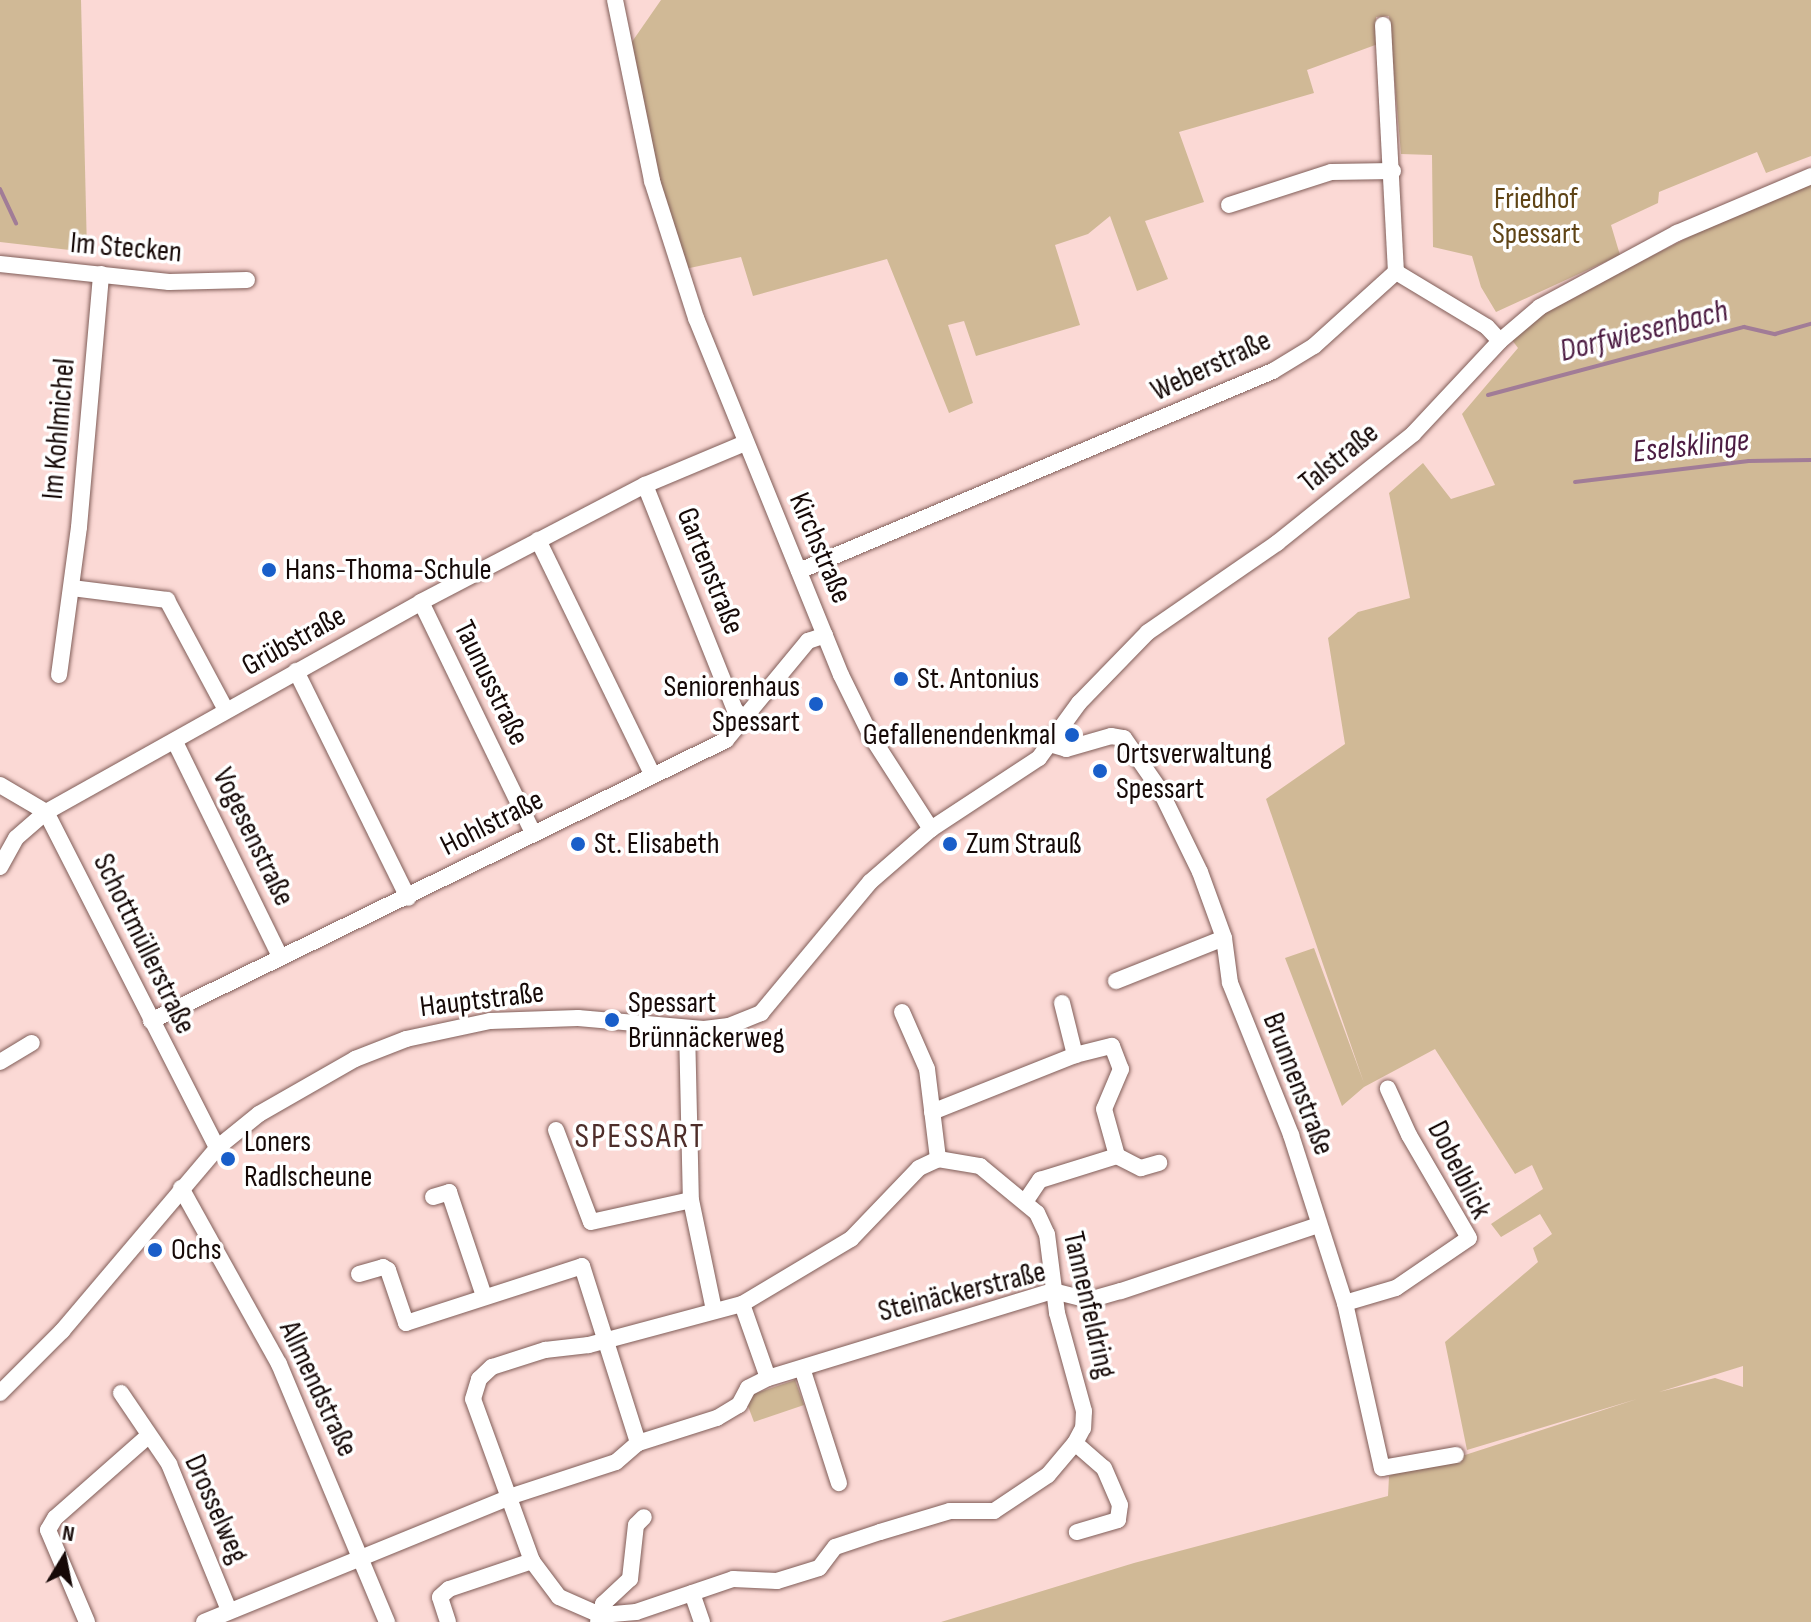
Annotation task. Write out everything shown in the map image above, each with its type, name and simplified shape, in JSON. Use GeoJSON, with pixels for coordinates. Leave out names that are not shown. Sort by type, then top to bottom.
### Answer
{"type":"FeatureCollection","features":[{"type":"Feature","properties":{"kind":"street","name":"Kirchstraße"},"geometry":{"type":"LineString","coordinates":[[615,0],[652,181],[681,276],[745,443],[825,635],[871,736],[931,829]]}},
{"type":"Feature","properties":{"kind":"street"},"geometry":{"type":"LineString","coordinates":[[1383,25],[1393,171],[1391,227],[1396,272],[1487,327],[1500,341]]}},
{"type":"Feature","properties":{"kind":"street"},"geometry":{"type":"LineString","coordinates":[[1229,205],[1331,172],[1393,171]]}},
{"type":"Feature","properties":{"kind":"street","name":"Talstraße"},"geometry":{"type":"LineString","coordinates":[[931,829],[1030,765],[1050,744],[1079,703],[1148,632],[1277,543],[1413,434],[1500,341],[1540,307],[1677,233],[1811,176]]}},
{"type":"Feature","properties":{"kind":"street","name":"Im Stecken"},"geometry":{"type":"LineString","coordinates":[[0,264],[169,282],[247,280]]}},
{"type":"Feature","properties":{"kind":"street","name":"Weberstraße"},"geometry":{"type":"LineString","coordinates":[[799,571],[1273,371],[1325,337],[1396,272]]}},
{"type":"Feature","properties":{"kind":"street","name":"Im Kohlmichel"},"geometry":{"type":"LineString","coordinates":[[59,675],[72,588],[101,274]]}},
{"type":"Feature","properties":{"kind":"street","name":"Grübstraße"},"geometry":{"type":"LineString","coordinates":[[0,867],[16,838],[46,812],[175,742],[296,671],[538,540],[645,485],[745,443]]}},
{"type":"Feature","properties":{"kind":"street","name":"Gartenstraße"},"geometry":{"type":"LineString","coordinates":[[645,485],[735,710],[745,720]]}},
{"type":"Feature","properties":{"kind":"street"},"geometry":{"type":"LineString","coordinates":[[538,540],[652,774]]}},
{"type":"Feature","properties":{"kind":"street"},"geometry":{"type":"LineString","coordinates":[[72,588],[167,600],[226,710]]}},
{"type":"Feature","properties":{"kind":"street","name":"Taunusstraße"},"geometry":{"type":"LineString","coordinates":[[421,602],[533,833]]}},
{"type":"Feature","properties":{"kind":"street","name":"Hohlstraße"},"geometry":{"type":"LineString","coordinates":[[151,1021],[726,740],[808,641],[825,635]]}},
{"type":"Feature","properties":{"kind":"street"},"geometry":{"type":"LineString","coordinates":[[296,671],[408,898]]}},
{"type":"Feature","properties":{"kind":"street","name":"Brunnenstraße"},"geometry":{"type":"LineString","coordinates":[[1050,744],[1066,749],[1111,736],[1124,738],[1178,823],[1224,938],[1230,983],[1291,1135],[1345,1303],[1382,1468],[1456,1455]]}},
{"type":"Feature","properties":{"kind":"street","name":"Vogesenstraße"},"geometry":{"type":"LineString","coordinates":[[175,742],[280,956]]}},
{"type":"Feature","properties":{"kind":"street"},"geometry":{"type":"LineString","coordinates":[[0,785],[46,812]]}},
{"type":"Feature","properties":{"kind":"street","name":"Schottmüllerstraße"},"geometry":{"type":"LineString","coordinates":[[46,812],[217,1148]]}},
{"type":"Feature","properties":{"kind":"street","name":"Hauptstraße"},"geometry":{"type":"LineString","coordinates":[[0,1393],[62,1331],[217,1148],[305,1085],[406,1039],[490,1021],[578,1018],[687,1028],[729,1026],[761,1013],[785,989],[853,898],[931,829]]}},
{"type":"Feature","properties":{"kind":"street"},"geometry":{"type":"LineString","coordinates":[[1116,981],[1224,938]]}},
{"type":"Feature","properties":{"kind":"street"},"geometry":{"type":"LineString","coordinates":[[1062,1003],[1075,1055]]}},
{"type":"Feature","properties":{"kind":"street"},"geometry":{"type":"LineString","coordinates":[[902,1012],[921,1045],[938,1159],[919,1168],[851,1239],[742,1304],[606,1341],[545,1350],[492,1367],[479,1379],[473,1399],[512,1496],[532,1561],[559,1597],[599,1618],[636,1612],[733,1579],[777,1581],[819,1568],[835,1547],[950,1511],[994,1511],[1028,1492],[1075,1443],[1104,1468],[1120,1505],[1118,1520],[1077,1532]]}},
{"type":"Feature","properties":{"kind":"street"},"geometry":{"type":"LineString","coordinates":[[687,1028],[691,1200],[714,1310]]}},
{"type":"Feature","properties":{"kind":"street"},"geometry":{"type":"LineString","coordinates":[[0,1062],[32,1043]]}},
{"type":"Feature","properties":{"kind":"street"},"geometry":{"type":"LineString","coordinates":[[932,1112],[1103,1046],[1116,1051],[1121,1069],[1104,1109],[1117,1156]]}},
{"type":"Feature","properties":{"kind":"street","name":"Dobelblick"},"geometry":{"type":"LineString","coordinates":[[1345,1303],[1396,1288],[1469,1238],[1388,1089]]}},
{"type":"Feature","properties":{"kind":"street"},"geometry":{"type":"LineString","coordinates":[[556,1130],[591,1222],[691,1200]]}},
{"type":"Feature","properties":{"kind":"street"},"geometry":{"type":"LineString","coordinates":[[1025,1202],[1040,1180],[1117,1156],[1141,1168],[1159,1163]]}},
{"type":"Feature","properties":{"kind":"street","name":"Tannenfeldring"},"geometry":{"type":"LineString","coordinates":[[938,1159],[980,1166],[1025,1202],[1047,1234],[1053,1291],[1084,1411],[1083,1428],[1075,1443]]}},
{"type":"Feature","properties":{"kind":"street","name":"Allmendstraße"},"geometry":{"type":"LineString","coordinates":[[181,1188],[279,1364],[362,1555],[387,1622]]}},
{"type":"Feature","properties":{"kind":"street"},"geometry":{"type":"LineString","coordinates":[[433,1197],[449,1192],[484,1296]]}},
{"type":"Feature","properties":{"kind":"street","name":"Steinäckerstraße"},"geometry":{"type":"LineString","coordinates":[[204,1622],[512,1496],[616,1462],[638,1443],[717,1418],[739,1405],[748,1388],[768,1378],[1053,1291],[1089,1300],[1318,1225]]}},
{"type":"Feature","properties":{"kind":"street"},"geometry":{"type":"LineString","coordinates":[[359,1274],[383,1267],[388,1270],[406,1323],[582,1266],[638,1443]]}},
{"type":"Feature","properties":{"kind":"street"},"geometry":{"type":"LineString","coordinates":[[742,1304],[768,1378]]}},
{"type":"Feature","properties":{"kind":"street"},"geometry":{"type":"LineString","coordinates":[[802,1368],[839,1483]]}},
{"type":"Feature","properties":{"kind":"street","name":"Drosselweg"},"geometry":{"type":"LineString","coordinates":[[121,1393],[147,1437],[169,1464],[229,1610]]}},
{"type":"Feature","properties":{"kind":"street"},"geometry":{"type":"LineString","coordinates":[[87,1622],[48,1530],[55,1518],[147,1437]]}},
{"type":"Feature","properties":{"kind":"street"},"geometry":{"type":"LineString","coordinates":[[599,1618],[603,1604],[630,1579],[636,1525],[644,1517]]}},
{"type":"Feature","properties":{"kind":"street"},"geometry":{"type":"LineString","coordinates":[[448,1622],[440,1597],[449,1589],[532,1561]]}},
{"type":"Feature","properties":{"kind":"street"},"geometry":{"type":"LineString","coordinates":[[692,1593],[702,1622]]}},
{"type":"Feature","properties":{"kind":"green space"},"geometry":{"type":"Polygon","coordinates":[[[0,0],[81,0],[87,252],[0,242],[0,0]]]}},
{"type":"Feature","properties":{"kind":"green space","name":"Friedhof Spessart"},"geometry":{"type":"Polygon","coordinates":[[[661,0],[1811,0],[1811,156],[1766,173],[1757,152],[1659,192],[1658,203],[1611,225],[1620,255],[1496,312],[1481,287],[1472,256],[1433,247],[1432,155],[1401,154],[1389,16],[1376,17],[1378,44],[1307,70],[1314,93],[1179,132],[1204,202],[1145,221],[1168,279],[1137,291],[1110,216],[1088,234],[1055,245],[1080,325],[976,356],[964,321],[948,325],[973,403],[949,413],[887,259],[753,296],[741,257],[685,269],[661,197],[627,49],[661,0]]]}},
{"type":"Feature","properties":{"kind":"green space"},"geometry":{"type":"Polygon","coordinates":[[[1811,183],[1811,1622],[941,1622],[1134,1563],[1388,1496],[1389,1476],[1409,1468],[1465,1455],[1637,1399],[1467,1450],[1445,1342],[1538,1262],[1533,1248],[1552,1234],[1540,1214],[1501,1237],[1491,1224],[1543,1189],[1532,1165],[1515,1174],[1435,1049],[1364,1087],[1342,1106],[1285,958],[1314,948],[1364,1083],[1266,799],[1345,744],[1328,638],[1358,612],[1410,598],[1389,493],[1423,463],[1451,499],[1495,485],[1462,414],[1518,348],[1512,340],[1542,312],[1734,214],[1811,183]],[[1743,1366],[1659,1392],[1715,1378],[1743,1387],[1743,1366]]]}},
{"type":"Feature","properties":{"kind":"green space"},"geometry":{"type":"Polygon","coordinates":[[[795,1380],[804,1405],[754,1422],[748,1406],[754,1394],[795,1380]]]}},
{"type":"Feature","properties":{"kind":"waterway"},"geometry":{"type":"LineString","coordinates":[[0,189],[16,224]]}},
{"type":"Feature","properties":{"kind":"waterway","name":"Dorfwiesenbach"},"geometry":{"type":"LineString","coordinates":[[1488,395],[1744,327],[1775,334],[1811,324]]}},
{"type":"Feature","properties":{"kind":"waterway","name":"Eselsklinge"},"geometry":{"type":"LineString","coordinates":[[1575,482],[1749,461],[1811,460]]}},
{"type":"Feature","properties":{"kind":"place","name":"Hans-Thoma-Schule"},"geometry":{"type":"Point","coordinates":[269,570]}},
{"type":"Feature","properties":{"kind":"place","name":"St. Antonius"},"geometry":{"type":"Point","coordinates":[901,679]}},
{"type":"Feature","properties":{"kind":"place","name":"Seniorenhaus Spessart"},"geometry":{"type":"Point","coordinates":[816,704]}},
{"type":"Feature","properties":{"kind":"place","name":"Gefallenendenkmal"},"geometry":{"type":"Point","coordinates":[1072,735]}},
{"type":"Feature","properties":{"kind":"place","name":"Ortsverwaltung Spessart"},"geometry":{"type":"Point","coordinates":[1100,771]}},
{"type":"Feature","properties":{"kind":"place","name":"St. Elisabeth"},"geometry":{"type":"Point","coordinates":[578,844]}},
{"type":"Feature","properties":{"kind":"place","name":"Zum Strauß"},"geometry":{"type":"Point","coordinates":[950,844]}},
{"type":"Feature","properties":{"kind":"place","name":"Spessart Brünnäckerweg"},"geometry":{"type":"Point","coordinates":[612,1020]}},
{"type":"Feature","properties":{"kind":"place","name":"Loners Radlscheune"},"geometry":{"type":"Point","coordinates":[228,1159]}},
{"type":"Feature","properties":{"kind":"place","name":"Ochs"},"geometry":{"type":"Point","coordinates":[155,1250]}},
{"type":"Feature","properties":{"kind":"district","name":"SPESSART"},"geometry":{"type":"Point","coordinates":[640,1137]}}]}
